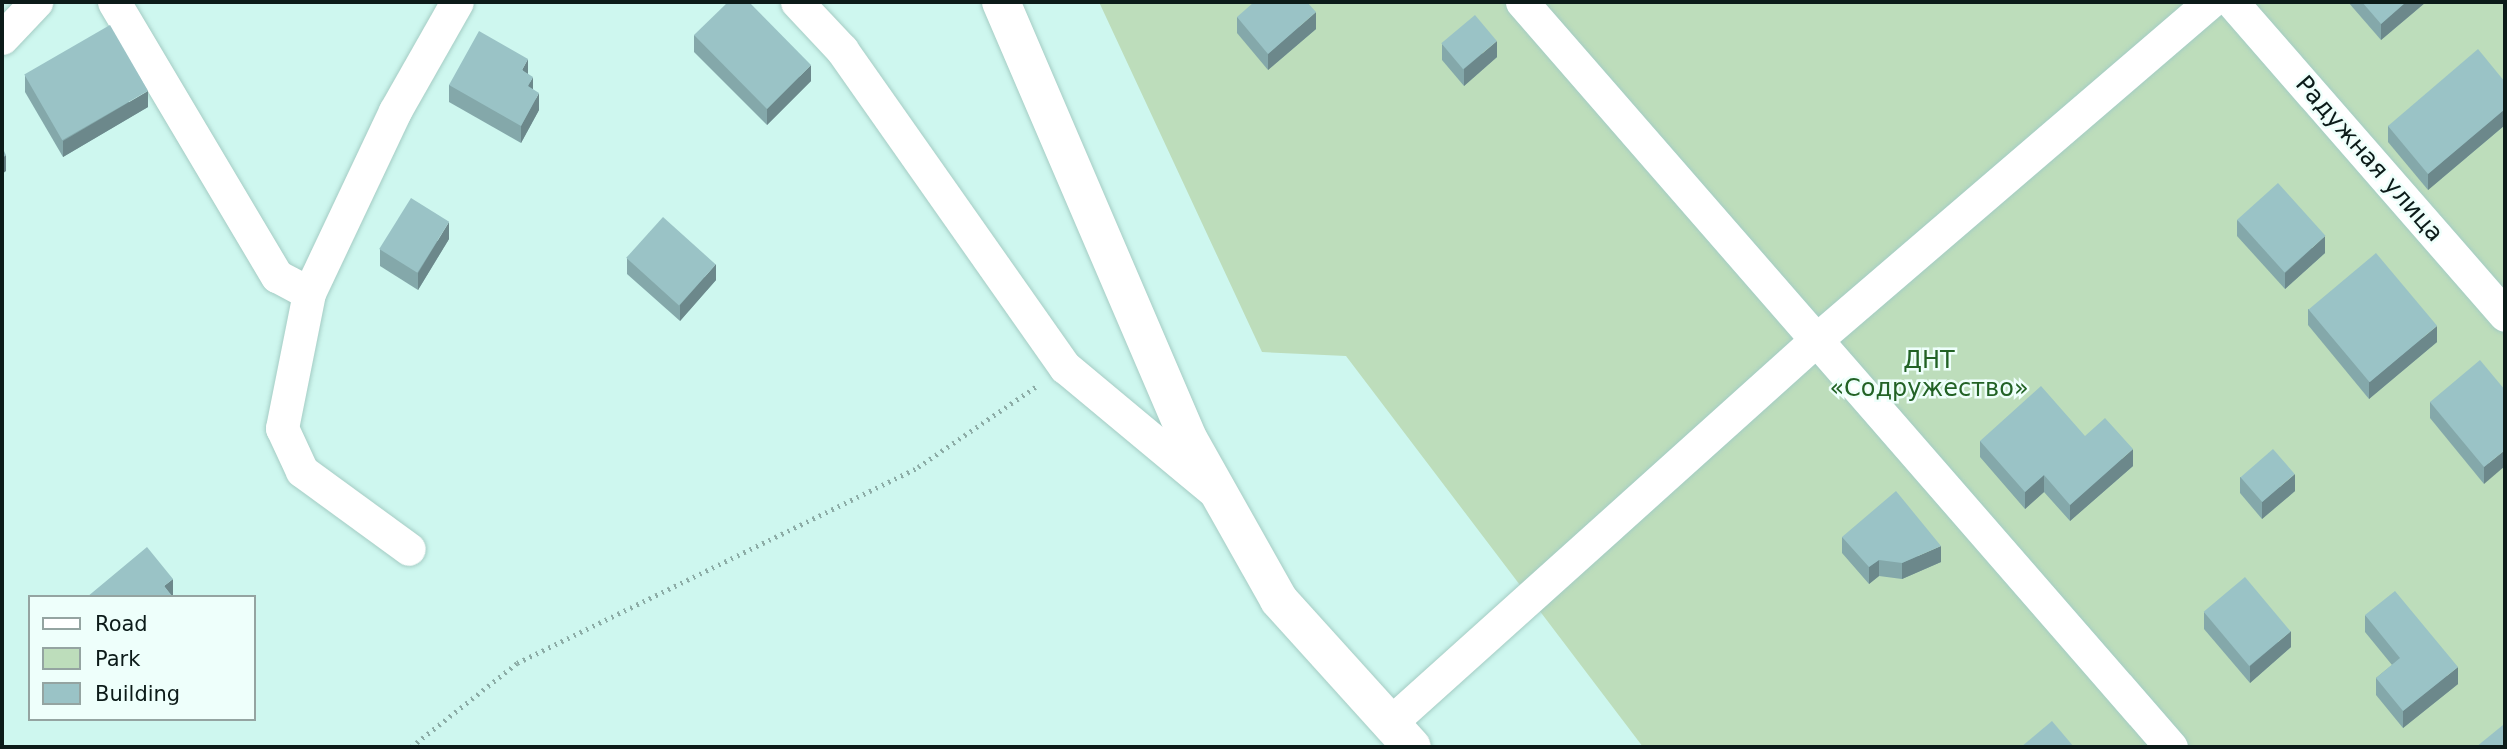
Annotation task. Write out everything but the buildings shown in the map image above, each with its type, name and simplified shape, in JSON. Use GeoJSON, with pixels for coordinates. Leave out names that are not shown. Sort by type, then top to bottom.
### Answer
{"type":"FeatureCollection","features":[{"type":"Feature","properties":{"kind":"street"},"geometry":{"type":"LineString","coordinates":[[2,37],[36,2]]}},
{"type":"Feature","properties":{"kind":"street"},"geometry":{"type":"LineString","coordinates":[[114,2],[278,276],[309,293]]}},
{"type":"Feature","properties":{"kind":"street"},"geometry":{"type":"LineString","coordinates":[[409,550],[302,471],[282,428],[309,293],[395,111],[457,2]]}},
{"type":"Feature","properties":{"kind":"street"},"geometry":{"type":"LineString","coordinates":[[797,2],[842,50],[1065,367],[1221,497]]}},
{"type":"Feature","properties":{"kind":"street"},"geometry":{"type":"LineString","coordinates":[[1001,2],[1190,442],[1279,600],[1401,735],[1816,340],[2210,2]]}},
{"type":"Feature","properties":{"kind":"street"},"geometry":{"type":"LineString","coordinates":[[1522,2],[2171,747]]}},
{"type":"Feature","properties":{"kind":"street","name":"Радужная улица"},"geometry":{"type":"LineString","coordinates":[[2232,2],[2505,315]]}},
{"type":"Feature","properties":{"kind":"path"},"geometry":{"type":"LineString","coordinates":[[411,747],[517,663],[918,467],[1065,367]]}},
{"type":"Feature","properties":{"kind":"green space","name":"ДНТ «Содружество»"},"geometry":{"type":"Polygon","coordinates":[[[1099,2],[2505,2],[2505,747],[1643,747],[1346,356],[1262,352],[1099,2]]]}}]}
